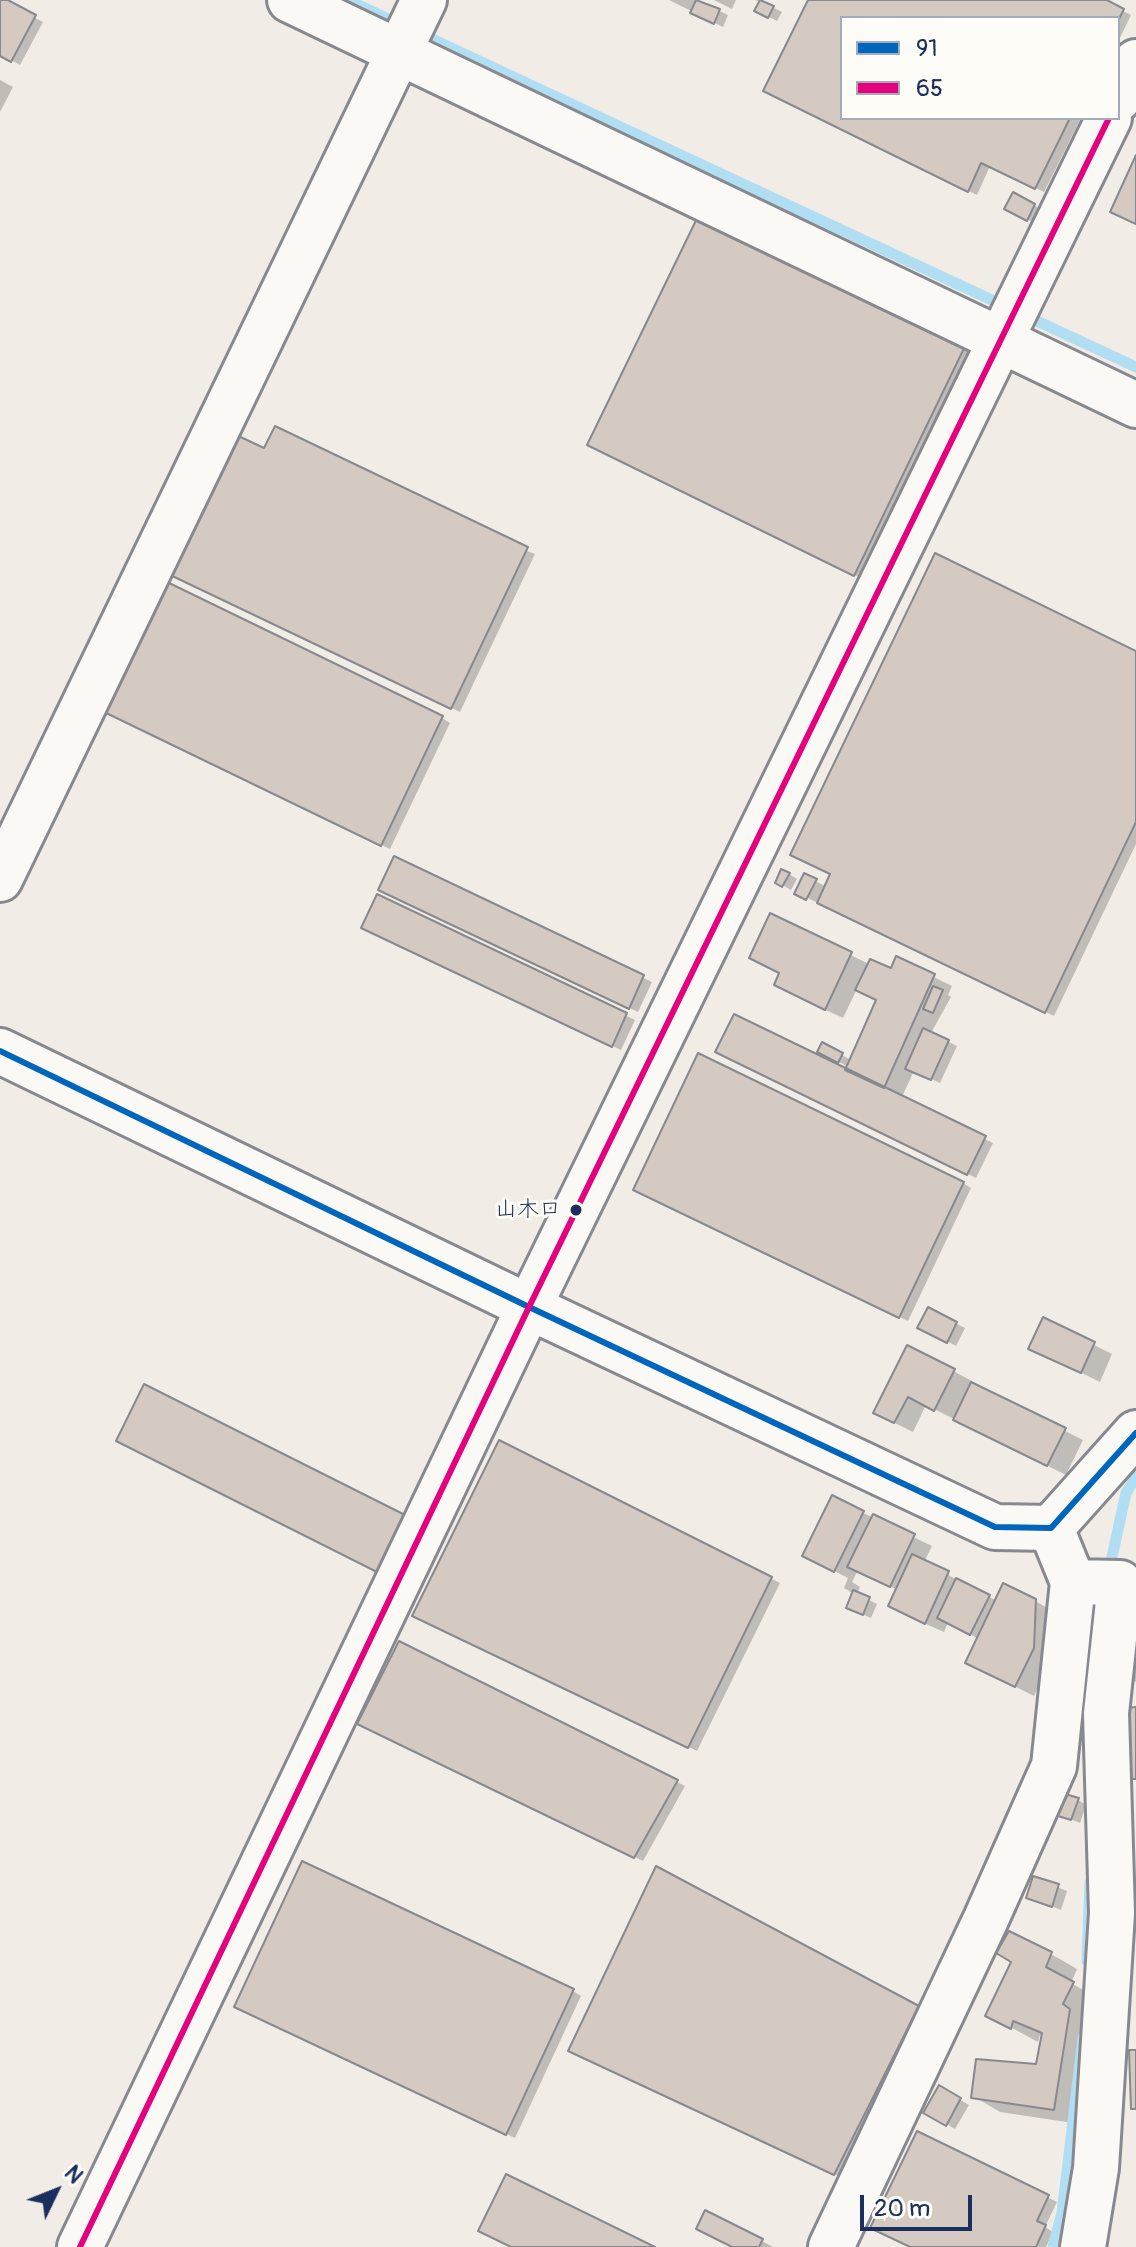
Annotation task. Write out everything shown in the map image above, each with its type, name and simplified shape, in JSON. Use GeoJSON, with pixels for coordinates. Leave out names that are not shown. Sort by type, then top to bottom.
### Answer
{"type":"FeatureCollection","features":[{"type":"Feature","properties":{"kind":"street"},"geometry":{"type":"LineString","coordinates":[[290,0],[1136,405]]}},
{"type":"Feature","properties":{"kind":"street"},"geometry":{"type":"LineString","coordinates":[[0,879],[424,0]]}},
{"type":"Feature","properties":{"kind":"street"},"geometry":{"type":"LineString","coordinates":[[1120,95],[1136,62]]}},
{"type":"Feature","properties":{"kind":"street"},"geometry":{"type":"LineString","coordinates":[[80,2247],[529,1307],[1108,120]]}},
{"type":"Feature","properties":{"kind":"street"},"geometry":{"type":"LineString","coordinates":[[0,1051],[529,1307],[995,1527],[1051,1528],[1136,1433]]}},
{"type":"Feature","properties":{"kind":"street"},"geometry":{"type":"LineString","coordinates":[[831,2247],[986,1919],[1054,1766],[1073,1582],[1051,1528]]}},
{"type":"Feature","properties":{"kind":"street"},"geometry":{"type":"LineString","coordinates":[[1073,1582],[1120,1583],[1106,1713],[1112,1913],[1096,2168],[1083,2247]]}},
{"type":"Feature","properties":{"kind":"building"},"geometry":{"type":"Polygon","coordinates":[[[0,0],[8,0],[36,15],[11,62],[0,56],[0,0]]]}},
{"type":"Feature","properties":{"kind":"building"},"geometry":{"type":"Polygon","coordinates":[[[696,0],[720,9],[714,24],[690,13],[696,0]]]}},
{"type":"Feature","properties":{"kind":"building"},"geometry":{"type":"Polygon","coordinates":[[[760,0],[774,6],[768,18],[754,11],[760,0]]]}},
{"type":"Feature","properties":{"kind":"building"},"geometry":{"type":"Polygon","coordinates":[[[808,0],[1107,0],[1124,9],[1120,17],[840,16],[840,120],[1069,120],[1035,189],[981,163],[968,192],[763,91],[808,0]]]}},
{"type":"Feature","properties":{"kind":"building"},"geometry":{"type":"Polygon","coordinates":[[[1136,155],[1136,224],[1110,212],[1136,155]]]}},
{"type":"Feature","properties":{"kind":"building"},"geometry":{"type":"Polygon","coordinates":[[[1013,192],[1035,204],[1027,221],[1004,209],[1013,192]]]}},
{"type":"Feature","properties":{"kind":"building"},"geometry":{"type":"Polygon","coordinates":[[[702,208],[969,338],[854,576],[587,445],[702,208]]]}},
{"type":"Feature","properties":{"kind":"building"},"geometry":{"type":"Polygon","coordinates":[[[275,426],[528,547],[451,709],[166,573],[232,433],[264,448],[275,426]]]}},
{"type":"Feature","properties":{"kind":"building"},"geometry":{"type":"Polygon","coordinates":[[[935,553],[1136,651],[1136,822],[1045,1013],[817,903],[830,874],[790,855],[935,553]]]}},
{"type":"Feature","properties":{"kind":"building"},"geometry":{"type":"Polygon","coordinates":[[[165,581],[443,716],[381,846],[102,711],[165,581]]]}},
{"type":"Feature","properties":{"kind":"building"},"geometry":{"type":"Polygon","coordinates":[[[394,856],[644,975],[629,1009],[378,890],[394,856]]]}},
{"type":"Feature","properties":{"kind":"building"},"geometry":{"type":"Polygon","coordinates":[[[781,869],[790,873],[782,887],[775,883],[781,869]]]}},
{"type":"Feature","properties":{"kind":"building"},"geometry":{"type":"Polygon","coordinates":[[[804,873],[817,879],[806,900],[794,894],[804,873]]]}},
{"type":"Feature","properties":{"kind":"building"},"geometry":{"type":"Polygon","coordinates":[[[377,894],[627,1013],[612,1047],[361,928],[377,894]]]}},
{"type":"Feature","properties":{"kind":"building"},"geometry":{"type":"Polygon","coordinates":[[[770,913],[852,952],[825,1010],[774,985],[779,973],[749,958],[770,913]]]}},
{"type":"Feature","properties":{"kind":"building"},"geometry":{"type":"Polygon","coordinates":[[[896,956],[935,974],[884,1088],[845,1070],[876,1000],[855,990],[870,959],[891,968],[896,956]]]}},
{"type":"Feature","properties":{"kind":"building"},"geometry":{"type":"Polygon","coordinates":[[[933,986],[943,990],[933,1013],[923,1009],[933,986]]]}},
{"type":"Feature","properties":{"kind":"building"},"geometry":{"type":"Polygon","coordinates":[[[734,1014],[986,1136],[967,1175],[715,1052],[734,1014]]]}},
{"type":"Feature","properties":{"kind":"building"},"geometry":{"type":"Polygon","coordinates":[[[923,1028],[949,1040],[931,1080],[905,1069],[923,1028]]]}},
{"type":"Feature","properties":{"kind":"building"},"geometry":{"type":"Polygon","coordinates":[[[822,1042],[843,1053],[838,1063],[817,1052],[822,1042]]]}},
{"type":"Feature","properties":{"kind":"building"},"geometry":{"type":"Polygon","coordinates":[[[698,1053],[964,1182],[899,1318],[633,1190],[698,1053]]]}},
{"type":"Feature","properties":{"kind":"building"},"geometry":{"type":"Polygon","coordinates":[[[928,1307],[957,1322],[947,1343],[917,1328],[928,1307]]]}},
{"type":"Feature","properties":{"kind":"building"},"geometry":{"type":"Polygon","coordinates":[[[1043,1317],[1095,1342],[1081,1373],[1028,1349],[1043,1317]]]}},
{"type":"Feature","properties":{"kind":"building"},"geometry":{"type":"Polygon","coordinates":[[[907,1345],[955,1369],[934,1411],[908,1397],[894,1423],[873,1413],[907,1345]]]}},
{"type":"Feature","properties":{"kind":"building"},"geometry":{"type":"Polygon","coordinates":[[[971,1382],[1066,1428],[1047,1466],[953,1420],[971,1382]]]}},
{"type":"Feature","properties":{"kind":"building"},"geometry":{"type":"Polygon","coordinates":[[[144,1384],[407,1516],[379,1573],[116,1441],[144,1384]]]}},
{"type":"Feature","properties":{"kind":"building"},"geometry":{"type":"Polygon","coordinates":[[[499,1440],[772,1577],[688,1748],[412,1616],[499,1440]]]}},
{"type":"Feature","properties":{"kind":"building"},"geometry":{"type":"Polygon","coordinates":[[[832,1495],[864,1511],[834,1572],[802,1556],[832,1495]]]}},
{"type":"Feature","properties":{"kind":"building"},"geometry":{"type":"Polygon","coordinates":[[[873,1514],[915,1534],[890,1587],[847,1567],[873,1514]]]}},
{"type":"Feature","properties":{"kind":"building"},"geometry":{"type":"Polygon","coordinates":[[[912,1554],[949,1571],[925,1624],[888,1606],[912,1554]]]}},
{"type":"Feature","properties":{"kind":"building"},"geometry":{"type":"Polygon","coordinates":[[[956,1578],[990,1595],[970,1635],[937,1618],[956,1578]]]}},
{"type":"Feature","properties":{"kind":"building"},"geometry":{"type":"Polygon","coordinates":[[[1003,1583],[1036,1599],[1034,1648],[1015,1687],[965,1663],[1003,1583]]]}},
{"type":"Feature","properties":{"kind":"building"},"geometry":{"type":"Polygon","coordinates":[[[853,1590],[870,1597],[863,1615],[846,1608],[853,1590]]]}},
{"type":"Feature","properties":{"kind":"building"},"geometry":{"type":"Polygon","coordinates":[[[399,1641],[678,1780],[634,1858],[357,1724],[399,1641]]]}},
{"type":"Feature","properties":{"kind":"building"},"geometry":{"type":"Polygon","coordinates":[[[1136,1707],[1136,1779],[1128,1779],[1125,1708],[1136,1707]]]}},
{"type":"Feature","properties":{"kind":"building"},"geometry":{"type":"Polygon","coordinates":[[[1065,1794],[1079,1798],[1071,1820],[1058,1816],[1065,1794]]]}},
{"type":"Feature","properties":{"kind":"building"},"geometry":{"type":"Polygon","coordinates":[[[302,1861],[574,1989],[506,2135],[234,2007],[302,1861]]]}},
{"type":"Feature","properties":{"kind":"building"},"geometry":{"type":"Polygon","coordinates":[[[656,1866],[919,2006],[834,2175],[568,2051],[656,1866]]]}},
{"type":"Feature","properties":{"kind":"building"},"geometry":{"type":"Polygon","coordinates":[[[1033,1876],[1059,1884],[1052,1907],[1026,1898],[1033,1876]]]}},
{"type":"Feature","properties":{"kind":"building"},"geometry":{"type":"Polygon","coordinates":[[[1009,1931],[1052,1952],[1046,1967],[1074,1982],[1063,2004],[1070,2009],[1054,2110],[971,2098],[976,2059],[1036,2064],[1042,2033],[1013,2021],[1011,2029],[985,2016],[1011,1962],[996,1953],[1009,1931]]]}},
{"type":"Feature","properties":{"kind":"building"},"geometry":{"type":"Polygon","coordinates":[[[1129,2050],[1136,2050],[1136,2109],[1131,2109],[1129,2050]]]}},
{"type":"Feature","properties":{"kind":"building"},"geometry":{"type":"Polygon","coordinates":[[[939,2085],[961,2098],[946,2126],[923,2113],[939,2085]]]}},
{"type":"Feature","properties":{"kind":"building"},"geometry":{"type":"Polygon","coordinates":[[[917,2131],[1049,2195],[1037,2221],[1046,2225],[1036,2247],[910,2247],[870,2228],[917,2131]]]}},
{"type":"Feature","properties":{"kind":"building"},"geometry":{"type":"Polygon","coordinates":[[[506,2174],[655,2247],[511,2247],[478,2231],[506,2174]]]}},
{"type":"Feature","properties":{"kind":"building"},"geometry":{"type":"Polygon","coordinates":[[[705,2210],[763,2239],[759,2247],[732,2247],[696,2229],[705,2210]]]}},
{"type":"Feature","properties":{"kind":"waterway"},"geometry":{"type":"LineString","coordinates":[[348,0],[403,26]]}},
{"type":"Feature","properties":{"kind":"waterway"},"geometry":{"type":"LineString","coordinates":[[419,33],[1009,308]]}},
{"type":"Feature","properties":{"kind":"waterway"},"geometry":{"type":"LineString","coordinates":[[1024,315],[1136,367]]}},
{"type":"Feature","properties":{"kind":"waterway"},"geometry":{"type":"LineString","coordinates":[[1108,1575],[1126,1493],[1136,1477]]}},
{"type":"Feature","properties":{"kind":"waterway"},"geometry":{"type":"LineString","coordinates":[[1087,1961],[1090,1882]]}},
{"type":"Feature","properties":{"kind":"waterway"},"geometry":{"type":"LineString","coordinates":[[1053,2247],[1062,2213],[1083,2038]]}},
{"type":"Feature","properties":{"kind":"transit line","name":"65"},"geometry":{"type":"LineString","coordinates":[[80,2247],[529,1307],[1108,120]]}},
{"type":"Feature","properties":{"kind":"transit line","name":"91"},"geometry":{"type":"LineString","coordinates":[[0,1051],[529,1307],[995,1527],[1051,1528],[1136,1433]]}},
{"type":"Feature","properties":{"kind":"place","name":"山木口"},"geometry":{"type":"Point","coordinates":[576,1210]}}]}
